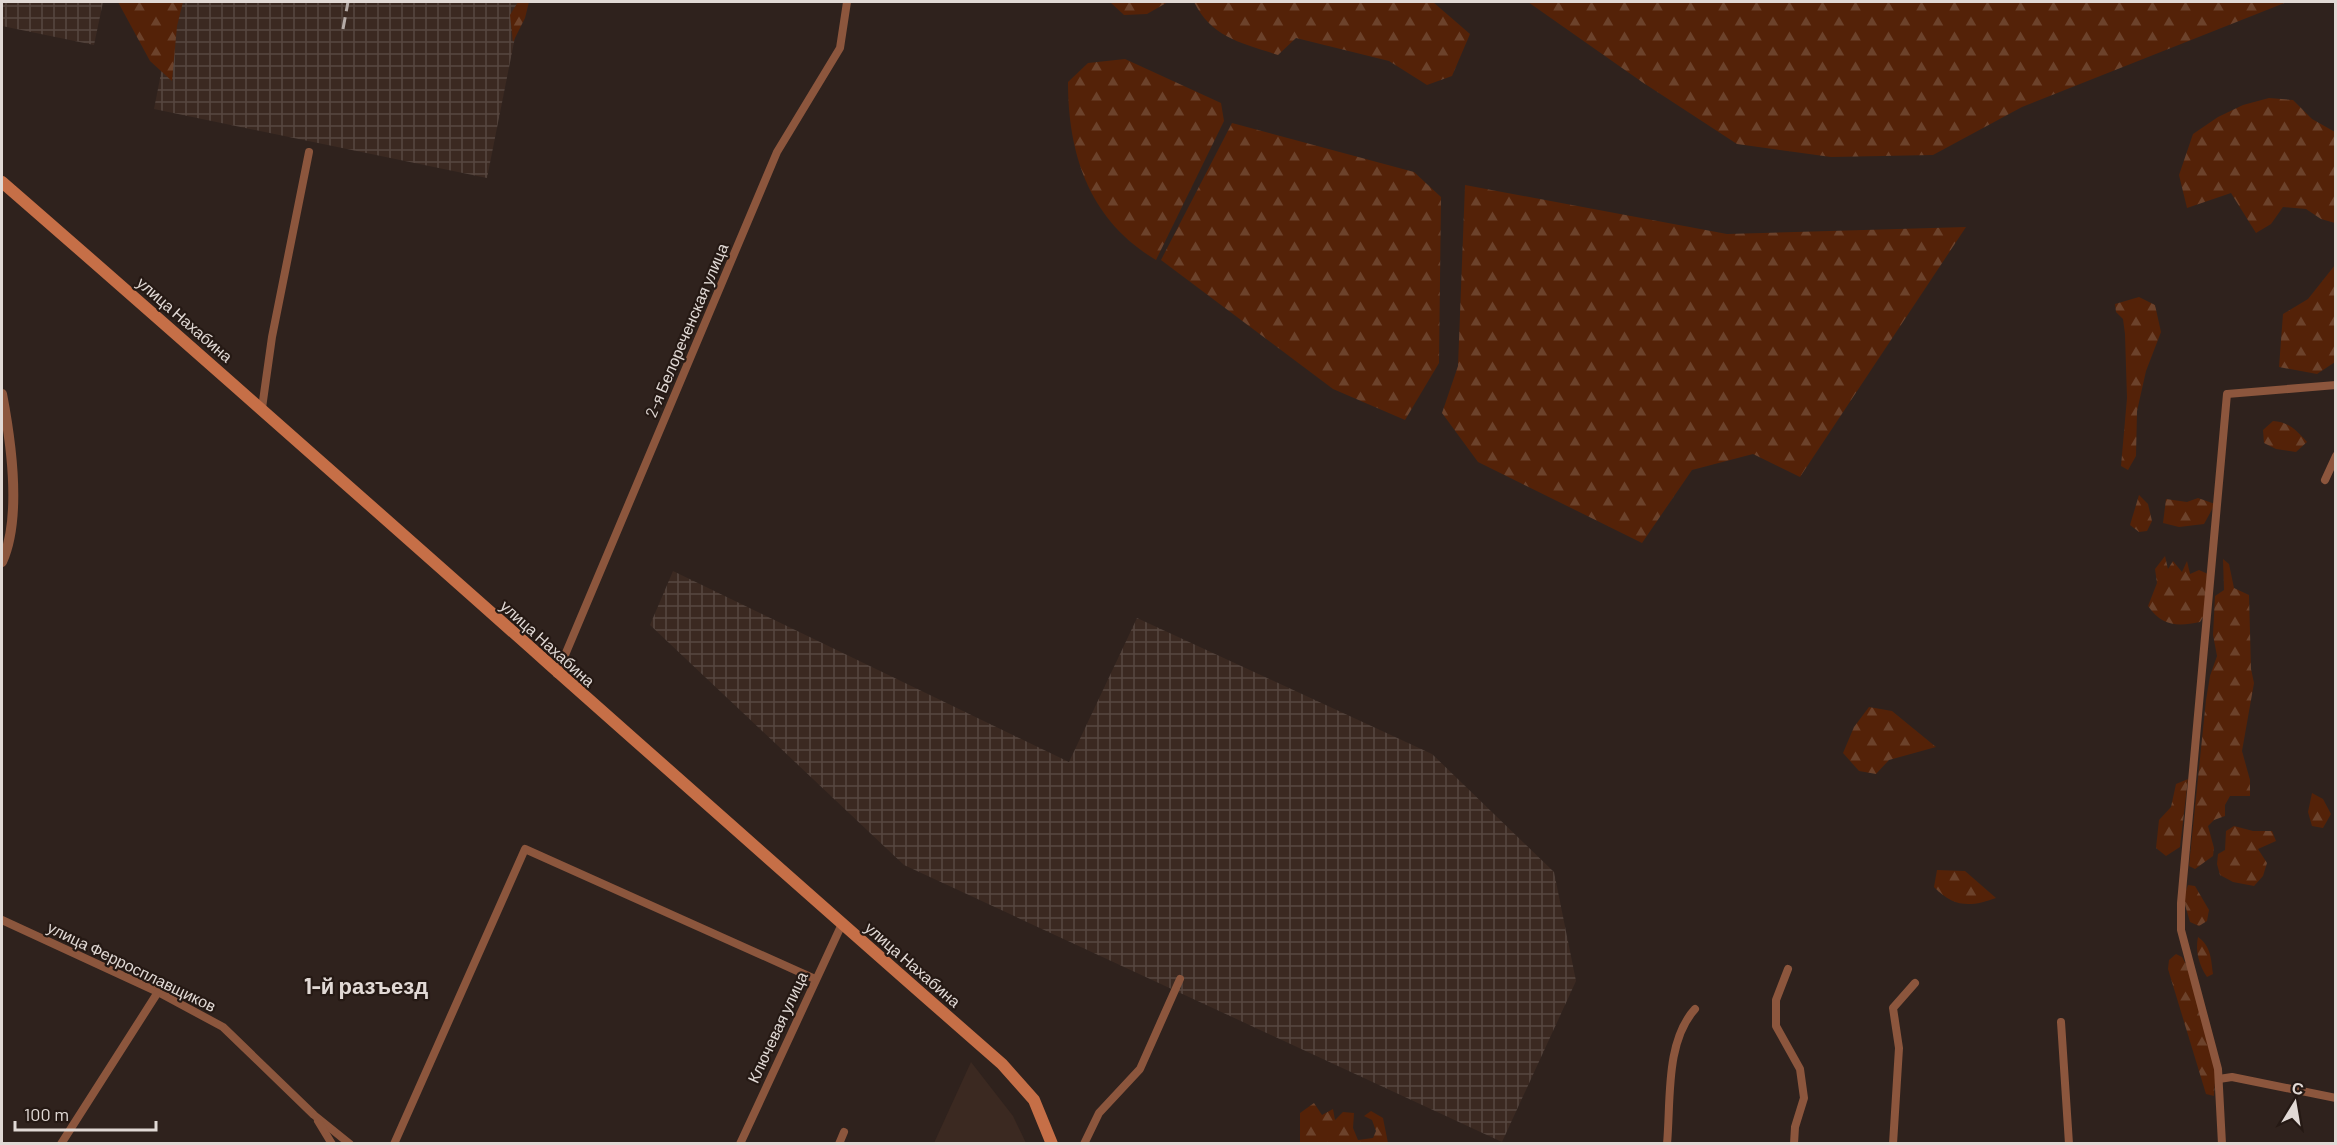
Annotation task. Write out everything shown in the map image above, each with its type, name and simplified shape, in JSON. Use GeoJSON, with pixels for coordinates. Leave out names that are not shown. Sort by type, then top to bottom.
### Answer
{"type":"FeatureCollection","features":[{"type":"Feature","properties":{"kind":"main road","name":"улица Нахабина"},"geometry":{"type":"LineString","coordinates":[[2,182],[261,408],[557,674],[1020,1082],[1034,1100],[1052,1143]]}},
{"type":"Feature","properties":{"kind":"street","name":"2-я Белореченская улица"},"geometry":{"type":"LineString","coordinates":[[557,674],[777,152],[840,48],[847,2]]}},
{"type":"Feature","properties":{"kind":"street"},"geometry":{"type":"LineString","coordinates":[[261,408],[272,337],[309,152]]}},
{"type":"Feature","properties":{"kind":"street"},"geometry":{"type":"LineString","coordinates":[[2222,1143],[2219,1079],[2181,930],[2181,903],[2228,394],[2336,385]]}},
{"type":"Feature","properties":{"kind":"street"},"geometry":{"type":"LineString","coordinates":[[2,394],[11,443],[11,532],[2,562]]}},
{"type":"Feature","properties":{"kind":"street"},"geometry":{"type":"LineString","coordinates":[[2325,480],[2336,456]]}},
{"type":"Feature","properties":{"kind":"street"},"geometry":{"type":"LineString","coordinates":[[394,1143],[525,849],[815,979]]}},
{"type":"Feature","properties":{"kind":"street","name":"улица Ферросплавщиков"},"geometry":{"type":"LineString","coordinates":[[2,920],[159,992],[223,1027],[314,1115],[350,1143]]}},
{"type":"Feature","properties":{"kind":"street","name":"Ключевая улица"},"geometry":{"type":"LineString","coordinates":[[740,1143],[842,924]]}},
{"type":"Feature","properties":{"kind":"street"},"geometry":{"type":"LineString","coordinates":[[1788,969],[1776,1000],[1776,1026],[1800,1069],[1804,1098],[1795,1127],[1794,1143]]}},
{"type":"Feature","properties":{"kind":"street"},"geometry":{"type":"LineString","coordinates":[[1084,1143],[1099,1113],[1140,1070],[1180,979]]}},
{"type":"Feature","properties":{"kind":"street"},"geometry":{"type":"LineString","coordinates":[[1893,1143],[1899,1048],[1893,1008],[1915,983]]}},
{"type":"Feature","properties":{"kind":"street"},"geometry":{"type":"LineString","coordinates":[[61,1143],[159,992]]}},
{"type":"Feature","properties":{"kind":"street"},"geometry":{"type":"LineString","coordinates":[[1667,1143],[1675,1053],[1683,1022],[1695,1009]]}},
{"type":"Feature","properties":{"kind":"street"},"geometry":{"type":"LineString","coordinates":[[2061,1022],[2069,1143]]}},
{"type":"Feature","properties":{"kind":"street"},"geometry":{"type":"LineString","coordinates":[[2219,1079],[2232,1077],[2336,1098]]}},
{"type":"Feature","properties":{"kind":"street"},"geometry":{"type":"LineString","coordinates":[[314,1115],[332,1143]]}},
{"type":"Feature","properties":{"kind":"street"},"geometry":{"type":"LineString","coordinates":[[839,1143],[844,1132]]}},
{"type":"Feature","properties":{"kind":"shaded area"},"geometry":{"type":"Polygon","coordinates":[[[2,2],[103,2],[94,45],[2,26],[2,2]]]}},
{"type":"Feature","properties":{"kind":"shaded area"},"geometry":{"type":"Polygon","coordinates":[[[175,2],[522,2],[487,178],[154,109],[175,2]]]}},
{"type":"Feature","properties":{"kind":"shaded area"},"geometry":{"type":"Polygon","coordinates":[[[673,571],[1069,762],[1137,618],[1432,754],[1554,872],[1576,981],[1502,1142],[904,865],[650,625],[673,571]]]}},
{"type":"Feature","properties":{"kind":"shaded area"},"geometry":{"type":"Polygon","coordinates":[[[971,1062],[1013,1116],[1026,1143],[934,1143],[971,1062]]]}},
{"type":"Feature","properties":{"kind":"green space"},"geometry":{"type":"Polygon","coordinates":[[[118,2],[183,2],[177,26],[172,81],[150,61],[118,2]]]}},
{"type":"Feature","properties":{"kind":"green space"},"geometry":{"type":"Polygon","coordinates":[[[518,2],[529,2],[525,18],[513,42],[510,15],[518,2]]]}},
{"type":"Feature","properties":{"kind":"green space"},"geometry":{"type":"Polygon","coordinates":[[[1110,2],[1168,2],[1147,14],[1124,15],[1110,2]]]}},
{"type":"Feature","properties":{"kind":"green space"},"geometry":{"type":"Polygon","coordinates":[[[1194,2],[1433,2],[1470,34],[1452,76],[1427,85],[1389,61],[1296,38],[1278,55],[1252,47],[1229,38],[1219,31],[1201,14],[1194,2]]]}},
{"type":"Feature","properties":{"kind":"green space"},"geometry":{"type":"Polygon","coordinates":[[[1528,2],[2287,2],[2022,107],[1933,155],[1831,157],[1737,144],[1642,82],[1528,2]]]}},
{"type":"Feature","properties":{"kind":"green space"},"geometry":{"type":"Polygon","coordinates":[[[1125,59],[1221,103],[1224,121],[1156,260],[1133,244],[1114,226],[1099,206],[1078,161],[1072,136],[1068,82],[1088,63],[1125,59]]]}},
{"type":"Feature","properties":{"kind":"green space"},"geometry":{"type":"Polygon","coordinates":[[[2269,98],[2293,100],[2312,119],[2335,132],[2335,223],[2321,219],[2306,209],[2283,207],[2271,224],[2256,233],[2231,193],[2187,208],[2179,175],[2193,134],[2218,117],[2243,105],[2269,98]]]}},
{"type":"Feature","properties":{"kind":"green space"},"geometry":{"type":"Polygon","coordinates":[[[1232,123],[1414,172],[1441,197],[1439,363],[1405,420],[1333,389],[1161,260],[1232,123]]]}},
{"type":"Feature","properties":{"kind":"green space"},"geometry":{"type":"Polygon","coordinates":[[[1465,185],[1727,234],[1966,227],[1800,477],[1753,454],[1692,470],[1642,543],[1478,462],[1442,413],[1458,366],[1465,185]]]}},
{"type":"Feature","properties":{"kind":"green space"},"geometry":{"type":"Polygon","coordinates":[[[2335,265],[2335,362],[2317,374],[2279,367],[2283,314],[2308,299],[2335,265]]]}},
{"type":"Feature","properties":{"kind":"green space"},"geometry":{"type":"Polygon","coordinates":[[[2139,297],[2155,305],[2161,332],[2146,371],[2137,411],[2136,456],[2128,470],[2121,466],[2127,398],[2125,334],[2123,319],[2116,312],[2115,304],[2139,297]]]}},
{"type":"Feature","properties":{"kind":"green space"},"geometry":{"type":"Polygon","coordinates":[[[2273,421],[2288,425],[2307,442],[2296,452],[2276,449],[2264,443],[2263,430],[2273,421]]]}},
{"type":"Feature","properties":{"kind":"green space"},"geometry":{"type":"Polygon","coordinates":[[[2139,495],[2148,504],[2152,521],[2147,531],[2139,532],[2130,525],[2139,495]]]}},
{"type":"Feature","properties":{"kind":"green space"},"geometry":{"type":"Polygon","coordinates":[[[2198,498],[2215,504],[2204,524],[2179,527],[2163,523],[2166,499],[2187,502],[2198,498]]]}},
{"type":"Feature","properties":{"kind":"green space"},"geometry":{"type":"Polygon","coordinates":[[[2165,556],[2168,569],[2173,561],[2182,572],[2187,561],[2190,574],[2199,570],[2208,574],[2205,614],[2200,622],[2171,623],[2159,618],[2148,606],[2157,583],[2155,569],[2165,556]]]}},
{"type":"Feature","properties":{"kind":"green space"},"geometry":{"type":"Polygon","coordinates":[[[2223,559],[2229,564],[2234,588],[2249,595],[2251,669],[2254,683],[2242,751],[2250,780],[2250,796],[2230,796],[2225,805],[2225,816],[2214,820],[2208,826],[2214,848],[2213,856],[2195,869],[2189,866],[2206,700],[2210,676],[2217,656],[2213,635],[2215,596],[2224,590],[2223,559]]]}},
{"type":"Feature","properties":{"kind":"green space"},"geometry":{"type":"Polygon","coordinates":[[[1869,707],[1892,711],[1936,747],[1889,760],[1876,774],[1859,771],[1843,753],[1854,727],[1869,707]]]}},
{"type":"Feature","properties":{"kind":"green space"},"geometry":{"type":"Polygon","coordinates":[[[2188,779],[2180,847],[2166,856],[2156,848],[2159,820],[2171,807],[2176,784],[2188,779]]]}},
{"type":"Feature","properties":{"kind":"green space"},"geometry":{"type":"Polygon","coordinates":[[[2312,793],[2323,799],[2331,814],[2323,828],[2312,826],[2308,812],[2312,793]]]}},
{"type":"Feature","properties":{"kind":"green space"},"geometry":{"type":"Polygon","coordinates":[[[2234,826],[2253,831],[2272,831],[2276,841],[2258,849],[2267,863],[2263,876],[2254,886],[2233,882],[2220,875],[2217,864],[2218,854],[2225,850],[2226,831],[2234,826]]]}},
{"type":"Feature","properties":{"kind":"green space"},"geometry":{"type":"Polygon","coordinates":[[[1937,870],[1965,871],[1996,898],[1971,904],[1949,899],[1934,887],[1937,870]]]}},
{"type":"Feature","properties":{"kind":"green space"},"geometry":{"type":"Polygon","coordinates":[[[2188,885],[2195,886],[2209,910],[2207,921],[2199,926],[2190,922],[2183,898],[2188,885]]]}},
{"type":"Feature","properties":{"kind":"green space"},"geometry":{"type":"Polygon","coordinates":[[[2198,937],[2206,944],[2211,958],[2213,974],[2207,977],[2198,958],[2198,937]]]}},
{"type":"Feature","properties":{"kind":"green space"},"geometry":{"type":"Polygon","coordinates":[[[2176,954],[2182,957],[2189,969],[2216,1069],[2214,1096],[2206,1094],[2168,969],[2169,960],[2176,954]]]}},
{"type":"Feature","properties":{"kind":"green space"},"geometry":{"type":"Polygon","coordinates":[[[1314,1103],[1322,1115],[1333,1109],[1335,1120],[1343,1112],[1354,1113],[1353,1128],[1358,1140],[1373,1138],[1376,1131],[1372,1120],[1364,1116],[1371,1111],[1383,1118],[1388,1143],[1300,1143],[1300,1113],[1314,1103]]]}},
{"type":"Feature","properties":{"kind":"railway"},"geometry":{"type":"LineString","coordinates":[[343,29],[348,2]]}},
{"type":"Feature","properties":{"kind":"district","name":"1-й разъезд"},"geometry":{"type":"Point","coordinates":[366,985]}}]}
